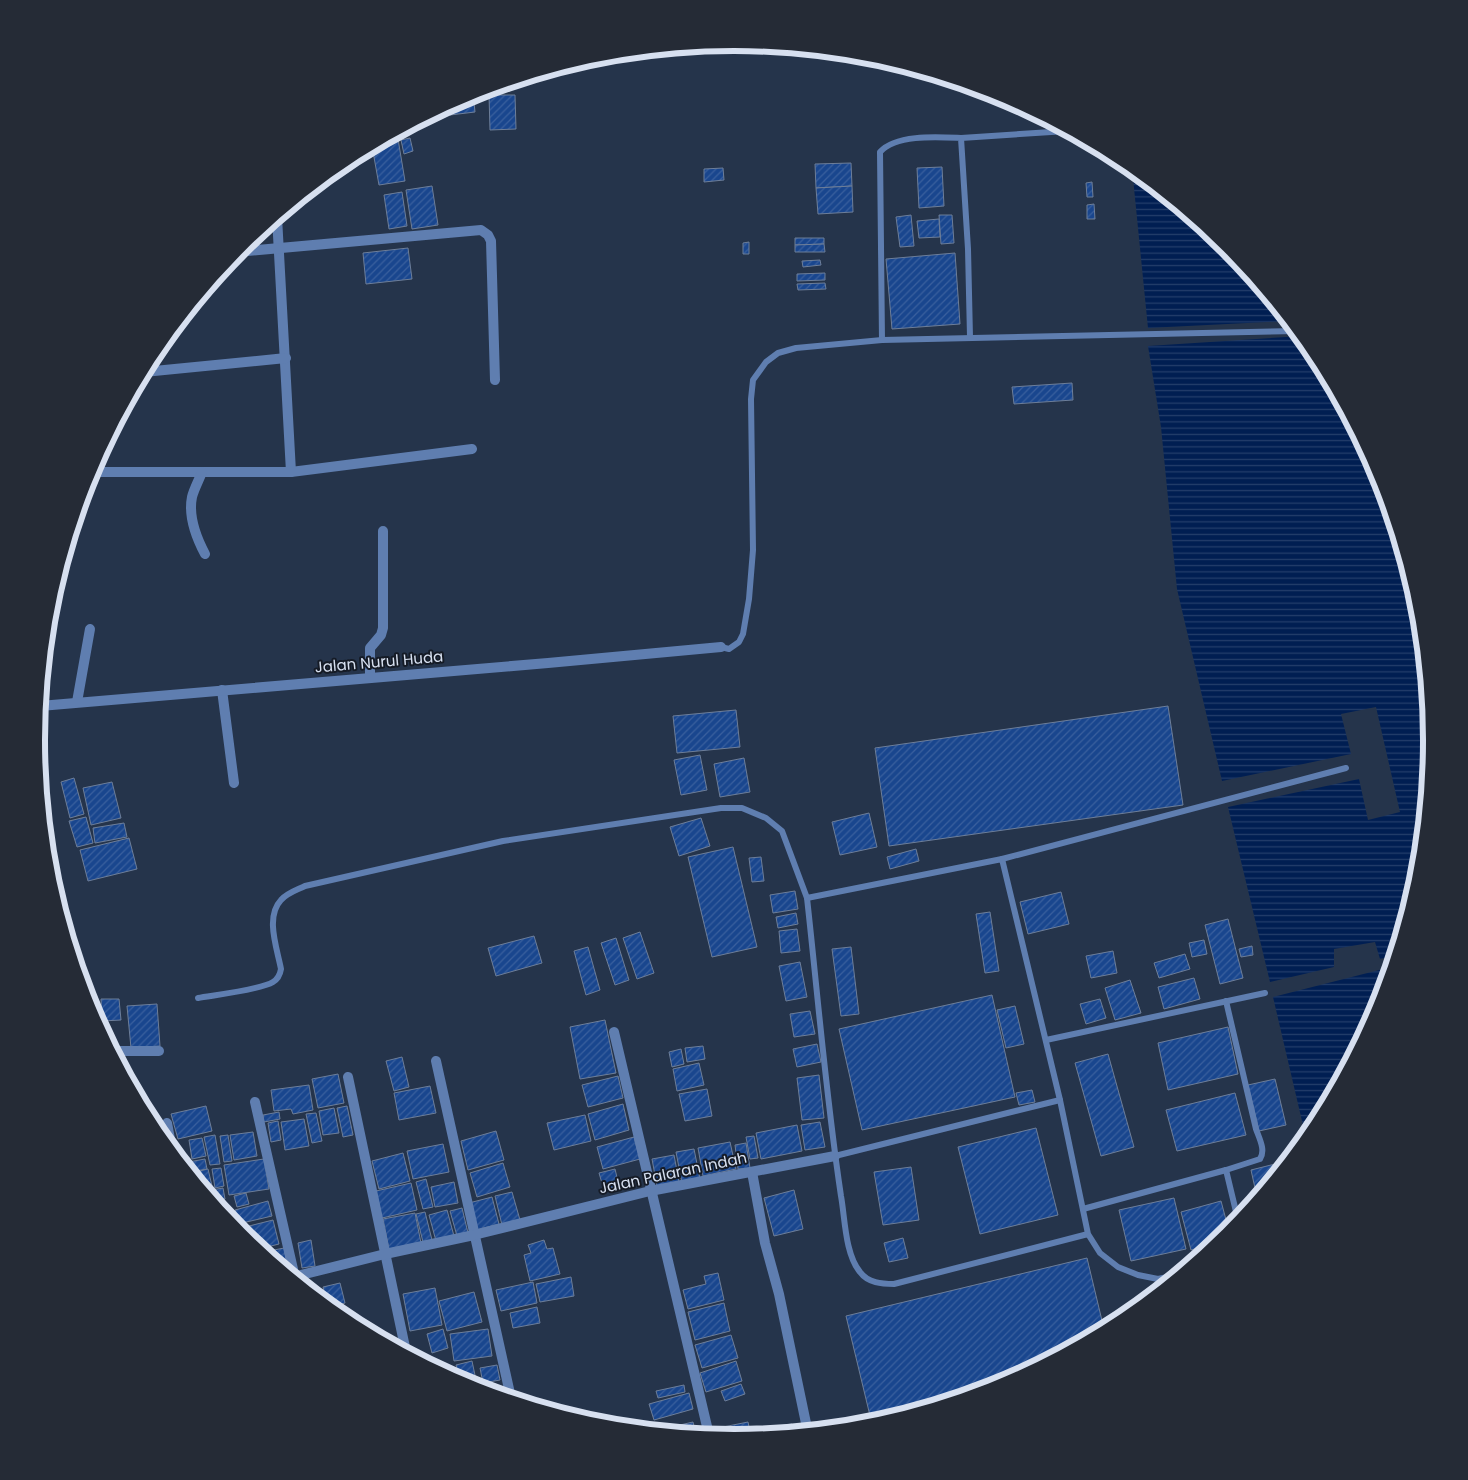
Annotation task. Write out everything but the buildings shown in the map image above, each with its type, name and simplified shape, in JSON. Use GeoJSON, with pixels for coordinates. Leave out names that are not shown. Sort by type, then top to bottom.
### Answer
{"type":"FeatureCollection","features":[{"type":"Feature","properties":{"kind":"street"},"geometry":{"type":"LineString","coordinates":[[277,225],[291,472]]}},
{"type":"Feature","properties":{"kind":"street"},"geometry":{"type":"LineString","coordinates":[[249,251],[482,230],[491,241],[495,380]]}},
{"type":"Feature","properties":{"kind":"street"},"geometry":{"type":"LineString","coordinates":[[152,371],[286,358]]}},
{"type":"Feature","properties":{"kind":"street"},"geometry":{"type":"LineString","coordinates":[[99,472],[291,472],[472,449]]}},
{"type":"Feature","properties":{"kind":"street"},"geometry":{"type":"LineString","coordinates":[[202,472],[192,498],[192,504],[194,528],[205,554]]}},
{"type":"Feature","properties":{"kind":"street"},"geometry":{"type":"LineString","coordinates":[[370,677],[370,648],[382,635],[384,628],[383,530]]}},
{"type":"Feature","properties":{"kind":"street"},"geometry":{"type":"LineString","coordinates":[[78,702],[90,628]]}},
{"type":"Feature","properties":{"kind":"street","name":"Jalan Nurul Huda"},"geometry":{"type":"LineString","coordinates":[[46,705],[720,647]]}},
{"type":"Feature","properties":{"kind":"street"},"geometry":{"type":"LineString","coordinates":[[222,690],[234,783]]}},
{"type":"Feature","properties":{"kind":"street"},"geometry":{"type":"LineString","coordinates":[[614,1032],[707,1428]]}},
{"type":"Feature","properties":{"kind":"street"},"geometry":{"type":"LineString","coordinates":[[119,1051],[159,1051]]}},
{"type":"Feature","properties":{"kind":"street"},"geometry":{"type":"LineString","coordinates":[[436,1061],[509,1391]]}},
{"type":"Feature","properties":{"kind":"street"},"geometry":{"type":"LineString","coordinates":[[348,1077],[404,1345]]}},
{"type":"Feature","properties":{"kind":"street"},"geometry":{"type":"LineString","coordinates":[[255,1102],[292,1268]]}},
{"type":"Feature","properties":{"kind":"street"},"geometry":{"type":"LineString","coordinates":[[167,1123],[169,1134]]}},
{"type":"Feature","properties":{"kind":"street","name":"Jalan Palaran Indah"},"geometry":{"type":"LineString","coordinates":[[301,1275],[384,1254],[474,1236],[650,1191],[835,1156]]}},
{"type":"Feature","properties":{"kind":"street"},"geometry":{"type":"LineString","coordinates":[[752,1172],[765,1243],[779,1294],[805,1425]]}},
{"type":"Feature","properties":{"kind":"lane"},"geometry":{"type":"LineString","coordinates":[[882,340],[880,152],[887,145],[908,139],[961,138],[1057,132]]}},
{"type":"Feature","properties":{"kind":"lane"},"geometry":{"type":"LineString","coordinates":[[961,138],[968,250],[970,337]]}},
{"type":"Feature","properties":{"kind":"lane"},"geometry":{"type":"LineString","coordinates":[[720,647],[729,649],[739,642],[743,634],[749,599],[753,550],[751,400],[754,380],[766,362],[778,353],[796,348],[882,340],[1289,332]]}},
{"type":"Feature","properties":{"kind":"lane"},"geometry":{"type":"LineString","coordinates":[[807,898],[1002,860],[1346,768]]}},
{"type":"Feature","properties":{"kind":"lane"},"geometry":{"type":"LineString","coordinates":[[198,998],[261,986],[274,982],[280,976],[281,969],[272,921],[274,910],[281,899],[290,892],[305,886],[503,841],[721,808],[742,808],[766,818],[782,830],[807,898],[835,1156],[850,1255],[860,1273],[867,1279],[879,1284],[894,1284],[1088,1234]]}},
{"type":"Feature","properties":{"kind":"lane"},"geometry":{"type":"LineString","coordinates":[[1002,860],[1060,1100],[1088,1234],[1100,1253],[1118,1268],[1138,1275],[1158,1279],[1164,1278]]}},
{"type":"Feature","properties":{"kind":"lane"},"geometry":{"type":"LineString","coordinates":[[1046,1040],[1265,993]]}},
{"type":"Feature","properties":{"kind":"lane"},"geometry":{"type":"LineString","coordinates":[[1083,1209],[1260,1159],[1262,1148],[1226,1001]]}},
{"type":"Feature","properties":{"kind":"lane","name":"Jalan Palaran Indah"},"geometry":{"type":"LineString","coordinates":[[835,1156],[1060,1100]]}},
{"type":"Feature","properties":{"kind":"lane"},"geometry":{"type":"LineString","coordinates":[[1226,1170],[1236,1211]]}},
{"type":"Feature","properties":{"kind":"water"},"geometry":{"type":"Polygon","coordinates":[[[1133,179],[1188,222],[1221,253],[1281,321],[1148,328],[1133,179]]]}},
{"type":"Feature","properties":{"kind":"water"},"geometry":{"type":"Polygon","coordinates":[[[1292,337],[1331,396],[1371,476],[1400,562],[1410,606],[1422,695],[1422,785],[1417,830],[1400,918],[1387,957],[1380,959],[1375,942],[1334,949],[1334,967],[1270,982],[1228,807],[1359,779],[1368,820],[1400,812],[1376,707],[1341,714],[1351,754],[1222,781],[1177,589],[1161,427],[1148,346],[1292,337]]]}},
{"type":"Feature","properties":{"kind":"water"},"geometry":{"type":"Polygon","coordinates":[[[1383,969],[1371,1004],[1352,1045],[1331,1085],[1304,1128],[1273,997],[1383,969]]]}}]}
